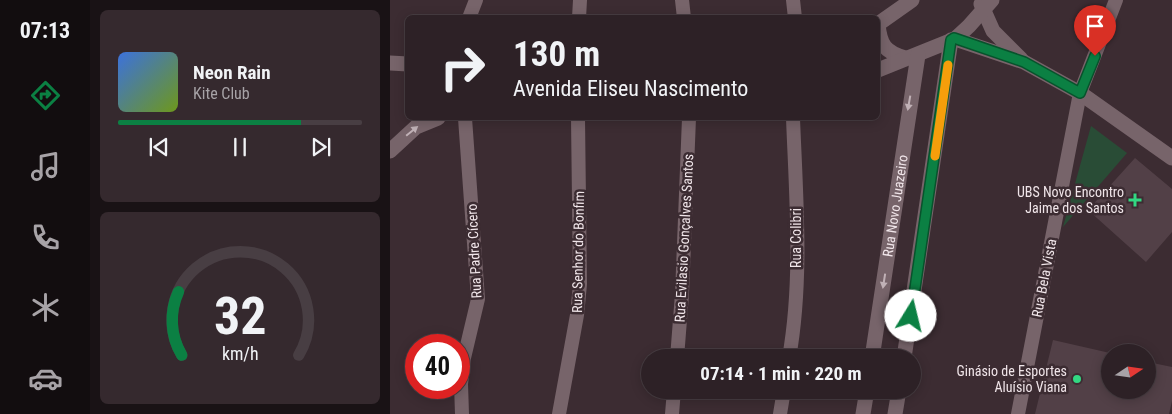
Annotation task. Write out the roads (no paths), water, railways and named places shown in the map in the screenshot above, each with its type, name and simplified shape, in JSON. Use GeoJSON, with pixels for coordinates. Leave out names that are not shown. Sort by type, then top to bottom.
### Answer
{"type":"FeatureCollection","features":[{"type":"Feature","properties":{"kind":"street"},"geometry":{"type":"LineString","coordinates":[[470,15],[476,0]]}},
{"type":"Feature","properties":{"kind":"street"},"geometry":{"type":"LineString","coordinates":[[579,15],[580,0]]}},
{"type":"Feature","properties":{"kind":"street"},"geometry":{"type":"LineString","coordinates":[[682,0],[684,15]]}},
{"type":"Feature","properties":{"kind":"street"},"geometry":{"type":"LineString","coordinates":[[793,0],[795,15]]}},
{"type":"Feature","properties":{"kind":"street"},"geometry":{"type":"LineString","coordinates":[[899,0],[882,21],[883,45],[890,54],[911,57]]}},
{"type":"Feature","properties":{"kind":"street"},"geometry":{"type":"LineString","coordinates":[[882,21],[912,0]]}},
{"type":"Feature","properties":{"kind":"street","name":"Rua Bela Vista"},"geometry":{"type":"LineString","coordinates":[[1018,414],[1080,93],[1116,0]]}},
{"type":"Feature","properties":{"kind":"street"},"geometry":{"type":"LineString","coordinates":[[985,4],[993,31],[1024,62]]}},
{"type":"Feature","properties":{"kind":"street"},"geometry":{"type":"LineString","coordinates":[[880,69],[953,39],[985,4]]}},
{"type":"Feature","properties":{"kind":"street"},"geometry":{"type":"LineString","coordinates":[[953,39],[1024,62],[1080,93],[1172,158]]}},
{"type":"Feature","properties":{"kind":"street"},"geometry":{"type":"LineString","coordinates":[[905,349],[953,39]]}},
{"type":"Feature","properties":{"kind":"street","name":"Rua Novo Juazeiro"},"geometry":{"type":"LineString","coordinates":[[873,349],[911,57]]}},
{"type":"Feature","properties":{"kind":"street"},"geometry":{"type":"LineString","coordinates":[[390,63],[405,64]]}},
{"type":"Feature","properties":{"kind":"street"},"geometry":{"type":"LineString","coordinates":[[390,151],[416,127],[433,120]]}},
{"type":"Feature","properties":{"kind":"street","name":"Rua Padre Cícero"},"geometry":{"type":"LineString","coordinates":[[462,414],[461,384],[464,358],[478,299],[465,120]]}},
{"type":"Feature","properties":{"kind":"street","name":"Rua Senhor do Bonfim"},"geometry":{"type":"LineString","coordinates":[[559,414],[578,315],[580,284],[578,120]]}},
{"type":"Feature","properties":{"kind":"street","name":"Rua Evilasio Gonçalves Santos"},"geometry":{"type":"LineString","coordinates":[[677,349],[682,294],[690,120]]}},
{"type":"Feature","properties":{"kind":"street","name":"Rua Colibri"},"geometry":{"type":"LineString","coordinates":[[791,349],[795,292],[796,220],[793,120]]}},
{"type":"Feature","properties":{"kind":"street"},"geometry":{"type":"LineString","coordinates":[[672,414],[673,399]]}},
{"type":"Feature","properties":{"kind":"street"},"geometry":{"type":"LineString","coordinates":[[780,414],[782,399]]}},
{"type":"Feature","properties":{"kind":"street"},"geometry":{"type":"LineString","coordinates":[[863,414],[866,399]]}},
{"type":"Feature","properties":{"kind":"street"},"geometry":{"type":"LineString","coordinates":[[895,414],[898,399]]}},
{"type":"Feature","properties":{"kind":"place","name":"UBS Novo Encontro Jaime dos Santos"},"geometry":{"type":"Point","coordinates":[1135,200]}},
{"type":"Feature","properties":{"kind":"place","name":"Ginásio de Esportes Aluísio Viana"},"geometry":{"type":"Point","coordinates":[1077,379]}}]}
